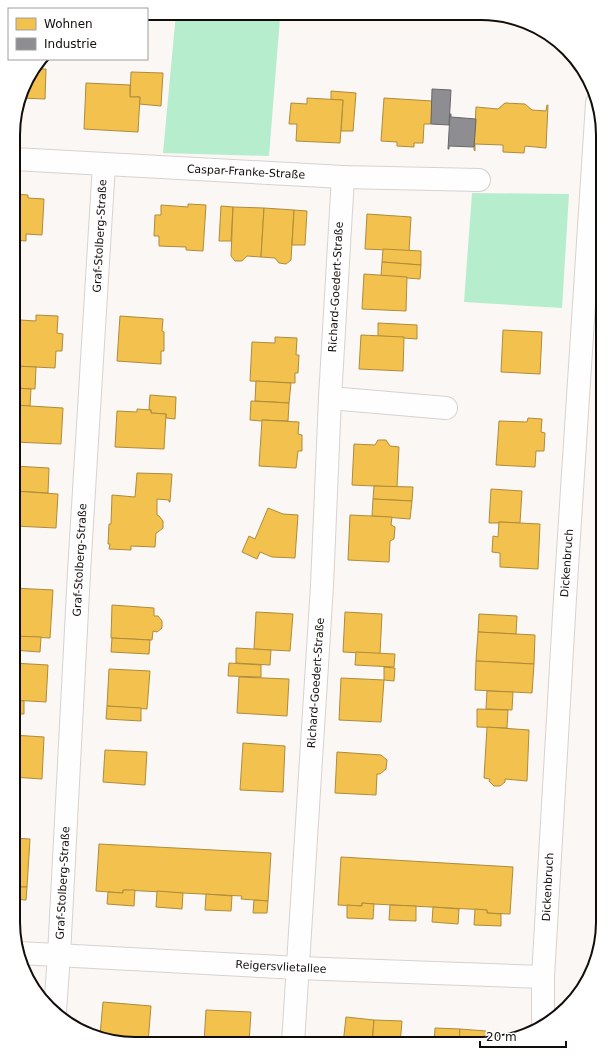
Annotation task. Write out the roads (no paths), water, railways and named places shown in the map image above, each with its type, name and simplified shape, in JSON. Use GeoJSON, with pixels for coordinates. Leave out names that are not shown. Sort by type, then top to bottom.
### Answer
{"type":"FeatureCollection","features":[{"type":"Feature","properties":{"kind":"street","name":"Dickenbruch"},"geometry":{"type":"LineString","coordinates":[[543,1019],[543,977],[565,598],[595,127]]}},
{"type":"Feature","properties":{"kind":"street","name":"Caspar-Franke-Straße"},"geometry":{"type":"LineString","coordinates":[[20,159],[342,177],[479,180]]}},
{"type":"Feature","properties":{"kind":"street","name":"Graf-Stolberg-Straße"},"geometry":{"type":"LineString","coordinates":[[55,1004],[79,572],[104,164]]}},
{"type":"Feature","properties":{"kind":"street","name":"Richard-Goedert-Straße"},"geometry":{"type":"LineString","coordinates":[[293,1037],[322,586],[342,177]]}},
{"type":"Feature","properties":{"kind":"street"},"geometry":{"type":"LineString","coordinates":[[330,398],[446,408]]}},
{"type":"Feature","properties":{"kind":"street","name":"Reigersvlietallee"},"geometry":{"type":"LineString","coordinates":[[24,953],[298,968],[543,977]]}}]}
